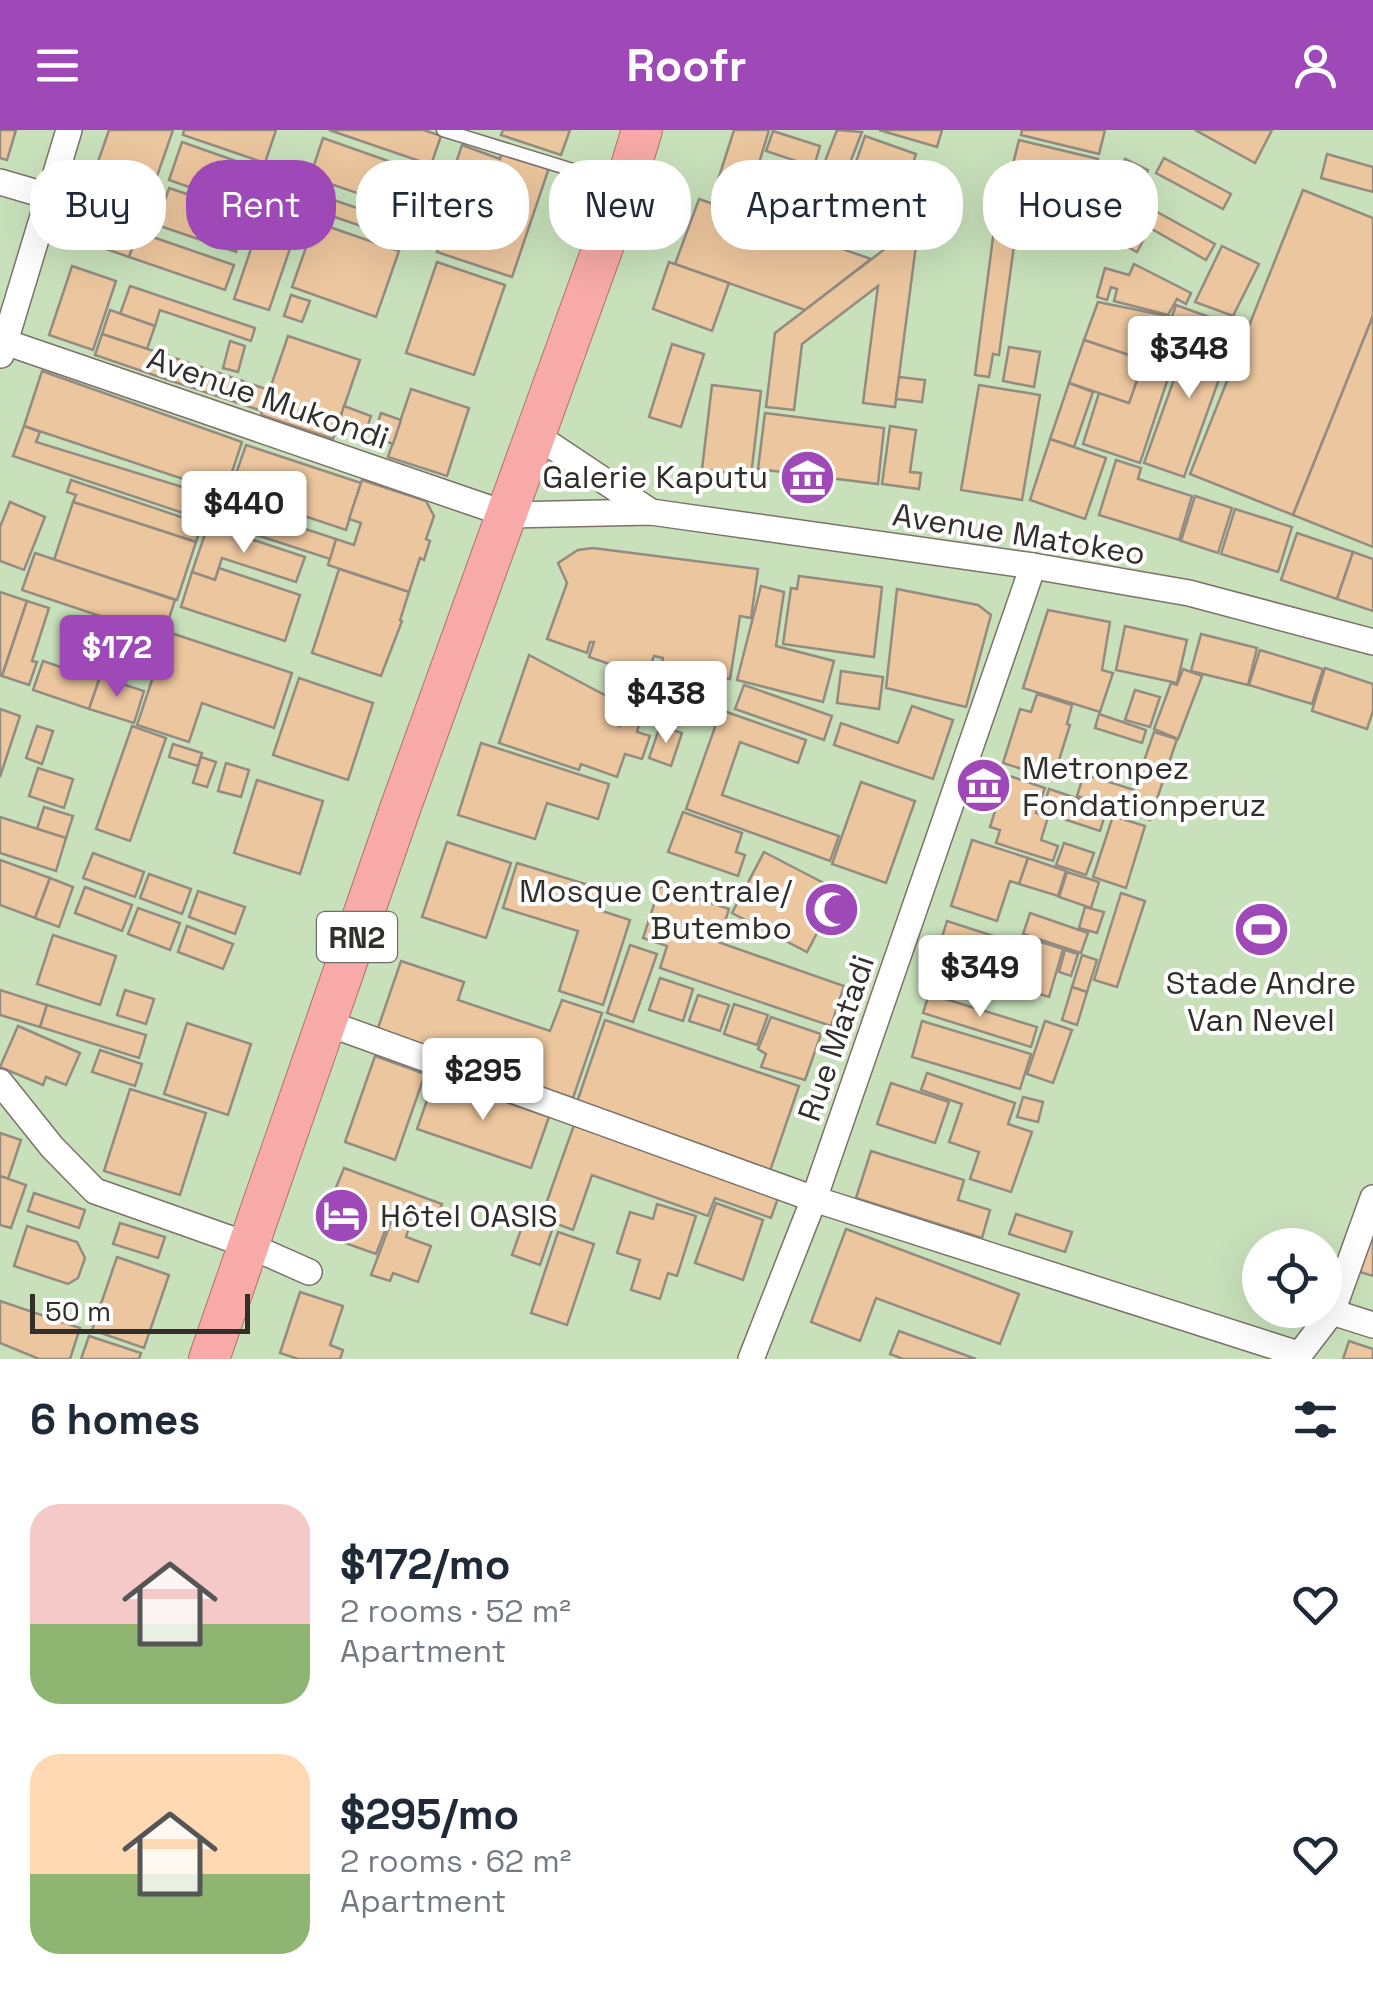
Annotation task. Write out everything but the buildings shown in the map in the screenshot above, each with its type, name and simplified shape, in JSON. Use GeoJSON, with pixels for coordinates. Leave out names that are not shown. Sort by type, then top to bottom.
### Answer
{"type":"FeatureCollection","features":[{"type":"Feature","properties":{"kind":"highway","name":"RN2"},"geometry":{"type":"LineString","coordinates":[[633,160],[642,130]]}},
{"type":"Feature","properties":{"kind":"highway","name":"RN2"},"geometry":{"type":"LineString","coordinates":[[209,1359],[400,809],[602,250]]}},
{"type":"Feature","properties":{"kind":"street"},"geometry":{"type":"LineString","coordinates":[[59,160],[69,130]]}},
{"type":"Feature","properties":{"kind":"street"},"geometry":{"type":"LineString","coordinates":[[0,182],[30,191]]}},
{"type":"Feature","properties":{"kind":"street"},"geometry":{"type":"LineString","coordinates":[[3,350],[32,250]]}},
{"type":"Feature","properties":{"kind":"street","name":"Avenue Mukondi"},"geometry":{"type":"LineString","coordinates":[[3,350],[509,516]]}},
{"type":"Feature","properties":{"kind":"street"},"geometry":{"type":"LineString","coordinates":[[537,436],[650,512]]}},
{"type":"Feature","properties":{"kind":"street","name":"Avenue Matokeo"},"geometry":{"type":"LineString","coordinates":[[509,516],[650,512],[1033,566],[1190,593],[1373,642]]}},
{"type":"Feature","properties":{"kind":"street","name":"Rue Matadi"},"geometry":{"type":"LineString","coordinates":[[751,1359],[814,1200],[1033,566]]}},
{"type":"Feature","properties":{"kind":"street"},"geometry":{"type":"LineString","coordinates":[[328,1022],[814,1200],[1297,1357],[1320,1328]]}},
{"type":"Feature","properties":{"kind":"street"},"geometry":{"type":"LineString","coordinates":[[0,1082],[52,1147],[94,1191],[248,1245],[309,1272]]}},
{"type":"Feature","properties":{"kind":"street"},"geometry":{"type":"LineString","coordinates":[[1342,1284],[1373,1198]]}},
{"type":"Feature","properties":{"kind":"street"},"geometry":{"type":"LineString","coordinates":[[1342,1315],[1373,1325]]}},
{"type":"Feature","properties":{"kind":"lane"},"geometry":{"type":"LineString","coordinates":[[443,130],[549,163]]}},
{"type":"Feature","properties":{"kind":"green space"},"geometry":{"type":"Polygon","coordinates":[[[0,130],[1373,130],[1373,1359],[0,1359],[0,130]]]}},
{"type":"Feature","properties":{"kind":"place","name":"Galerie Kaputu"},"geometry":{"type":"Point","coordinates":[807,477]}},
{"type":"Feature","properties":{"kind":"place","name":"Metronpez Fondationperuz"},"geometry":{"type":"Point","coordinates":[983,786]}},
{"type":"Feature","properties":{"kind":"place","name":"Mosque Centrale/ Butembo"},"geometry":{"type":"Point","coordinates":[831,909]}},
{"type":"Feature","properties":{"kind":"place","name":"Stade Andre Van Nevel"},"geometry":{"type":"Point","coordinates":[1261,929]}},
{"type":"Feature","properties":{"kind":"place","name":"Hôtel OASIS"},"geometry":{"type":"Point","coordinates":[341,1216]}}]}
